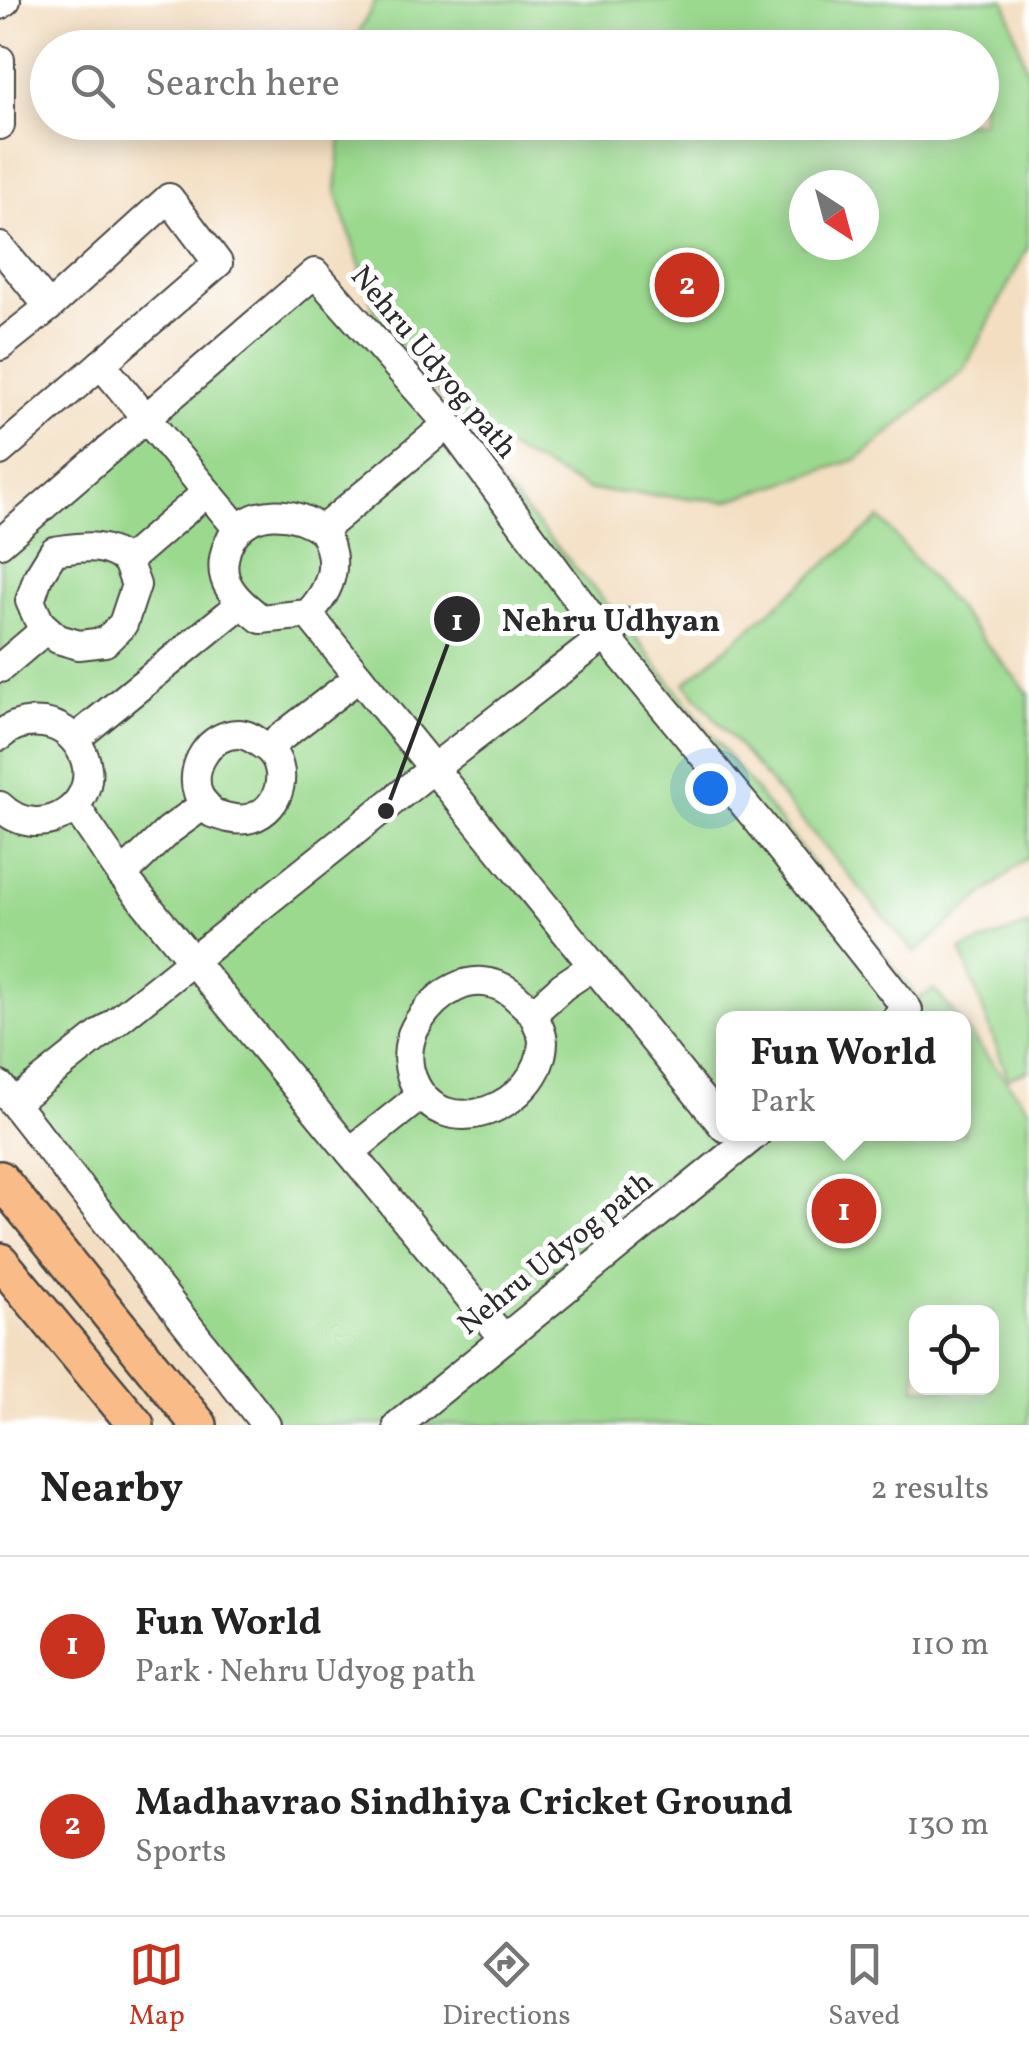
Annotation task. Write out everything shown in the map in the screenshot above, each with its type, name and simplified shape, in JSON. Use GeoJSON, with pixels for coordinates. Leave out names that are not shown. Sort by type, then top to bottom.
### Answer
{"type":"FeatureCollection","features":[{"type":"Feature","properties":{"kind":"main road"},"geometry":{"type":"LineString","coordinates":[[0,1179],[199,1425]]}},
{"type":"Feature","properties":{"kind":"main road"},"geometry":{"type":"LineString","coordinates":[[0,1262],[136,1425]]}},
{"type":"Feature","properties":{"kind":"street"},"geometry":{"type":"LineString","coordinates":[[0,5],[6,0]]}},
{"type":"Feature","properties":{"kind":"street"},"geometry":{"type":"LineString","coordinates":[[0,60],[0,125]]}},
{"type":"Feature","properties":{"kind":"street"},"geometry":{"type":"LineString","coordinates":[[0,346],[169,198],[218,263],[0,451]]}},
{"type":"Feature","properties":{"kind":"street"},"geometry":{"type":"LineString","coordinates":[[0,246],[49,307]]}},
{"type":"Feature","properties":{"kind":"street","name":"Nehru Udyog path"},"geometry":{"type":"LineString","coordinates":[[0,543],[315,273],[448,424],[614,629],[900,1011]]}},
{"type":"Feature","properties":{"kind":"street"},"geometry":{"type":"LineString","coordinates":[[101,364],[238,528]]}},
{"type":"Feature","properties":{"kind":"street"},"geometry":{"type":"LineString","coordinates":[[322,530],[448,424]]}},
{"type":"Feature","properties":{"kind":"street"},"geometry":{"type":"LineString","coordinates":[[127,561],[208,492]]}},
{"type":"Feature","properties":{"kind":"street"},"geometry":{"type":"LineString","coordinates":[[288,514],[322,530],[331,546],[333,563],[324,598],[308,614],[261,619],[242,604],[224,577],[224,550],[238,528],[260,515],[288,514]]}},
{"type":"Feature","properties":{"kind":"street"},"geometry":{"type":"LineString","coordinates":[[94,545],[115,551],[127,561],[136,586],[123,624],[105,642],[79,645],[58,639],[40,623],[30,601],[38,576],[54,551],[94,545]]}},
{"type":"Feature","properties":{"kind":"street"},"geometry":{"type":"LineString","coordinates":[[75,739],[242,604]]}},
{"type":"Feature","properties":{"kind":"street"},"geometry":{"type":"LineString","coordinates":[[308,614],[593,966],[716,1110]]}},
{"type":"Feature","properties":{"kind":"street"},"geometry":{"type":"LineString","coordinates":[[0,668],[46,629]]}},
{"type":"Feature","properties":{"kind":"street"},"geometry":{"type":"LineString","coordinates":[[266,1425],[7,1094],[191,960],[614,629]]}},
{"type":"Feature","properties":{"kind":"street"},"geometry":{"type":"LineString","coordinates":[[267,748],[358,676]]}},
{"type":"Feature","properties":{"kind":"street"},"geometry":{"type":"LineString","coordinates":[[0,806],[28,822],[50,823],[76,806],[89,772],[75,739],[61,728],[41,723],[18,724],[1,733]]}},
{"type":"Feature","properties":{"kind":"street"},"geometry":{"type":"LineString","coordinates":[[236,734],[253,738],[267,748],[278,757],[282,772],[280,788],[268,805],[252,818],[232,819],[212,813],[198,793],[196,768],[209,745],[236,734]]}},
{"type":"Feature","properties":{"kind":"street"},"geometry":{"type":"LineString","coordinates":[[122,876],[168,832],[206,804]]}},
{"type":"Feature","properties":{"kind":"street"},"geometry":{"type":"LineString","coordinates":[[76,806],[122,876],[504,1339]]}},
{"type":"Feature","properties":{"kind":"street"},"geometry":{"type":"LineString","coordinates":[[533,1013],[593,966]]}},
{"type":"Feature","properties":{"kind":"street"},"geometry":{"type":"LineString","coordinates":[[484,983],[508,990],[533,1013],[543,1039],[538,1066],[518,1093],[496,1109],[465,1114],[440,1113],[420,1096],[407,1067],[412,1033],[428,1006],[455,985],[484,983]]}},
{"type":"Feature","properties":{"kind":"street"},"geometry":{"type":"LineString","coordinates":[[350,1152],[420,1096]]}},
{"type":"Feature","properties":{"kind":"street","name":"Nehru Udyog path"},"geometry":{"type":"LineString","coordinates":[[398,1425],[504,1339],[730,1141]]}},
{"type":"Feature","properties":{"kind":"green space"},"geometry":{"type":"Polygon","coordinates":[[[376,0],[1005,0],[1029,77],[1028,247],[964,370],[858,459],[727,501],[589,490],[467,427],[378,322],[336,191],[340,140],[999,140],[999,30],[360,30],[376,0]]]}},
{"type":"Feature","properties":{"kind":"green space"},"geometry":{"type":"Polygon","coordinates":[[[315,273],[623,622],[919,999],[934,989],[952,1011],[716,1011],[716,1141],[971,1141],[971,1036],[1029,1109],[1029,1425],[266,1425],[0,1086],[0,543],[315,273]]]}},
{"type":"Feature","properties":{"kind":"green space"},"geometry":{"type":"Polygon","coordinates":[[[880,518],[1029,694],[1029,856],[915,953],[685,683],[880,518]]]}},
{"type":"Feature","properties":{"kind":"green space"},"geometry":{"type":"Polygon","coordinates":[[[1029,925],[1029,1070],[1008,1078],[961,950],[1029,925]]]}},
{"type":"Feature","properties":{"kind":"place","name":"Madhavrao Sindhiya Cricket Ground"},"geometry":{"type":"Point","coordinates":[687,285]}},
{"type":"Feature","properties":{"kind":"place","name":"Nehru Udhyan"},"geometry":{"type":"Point","coordinates":[386,811]}},
{"type":"Feature","properties":{"kind":"place","name":"Fun World"},"geometry":{"type":"Point","coordinates":[844,1211]}}]}
